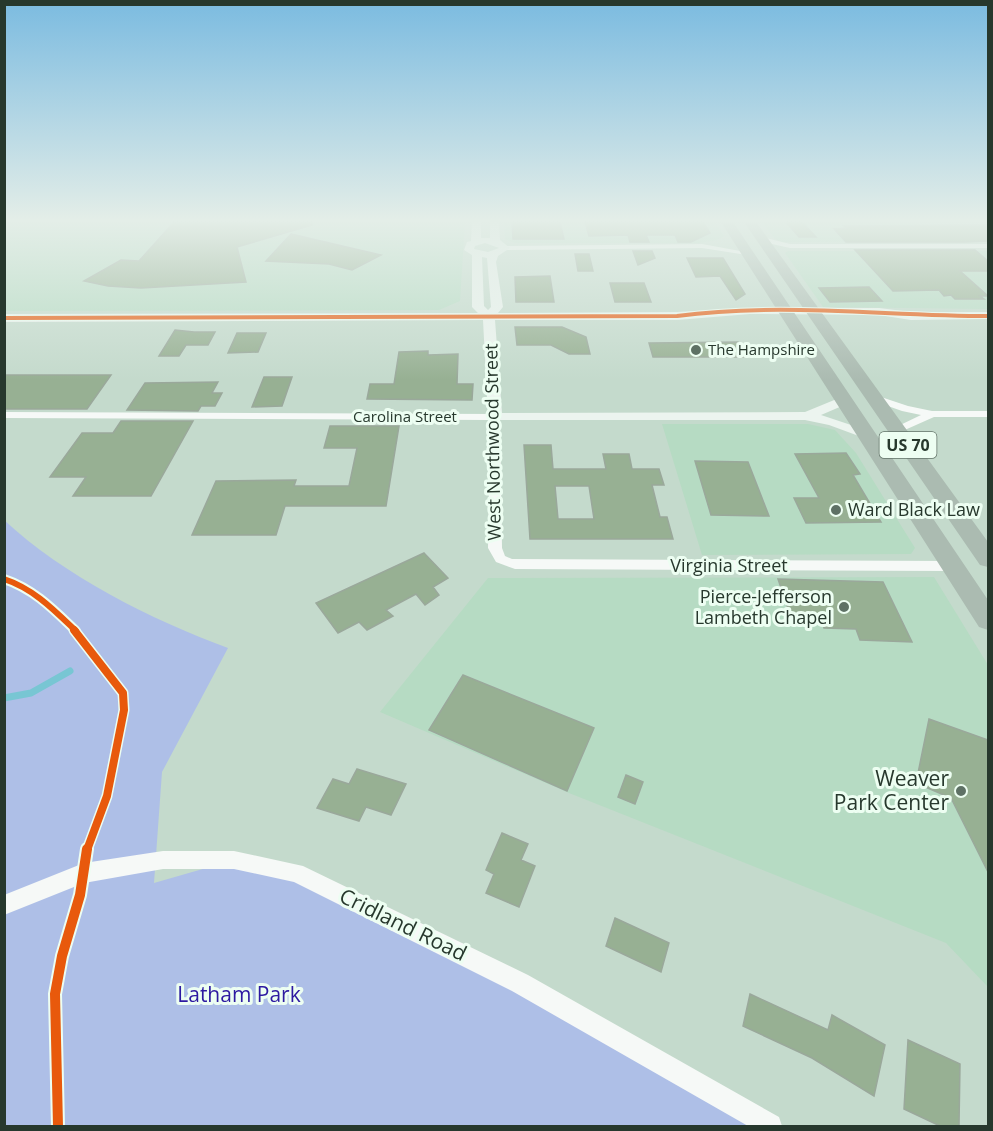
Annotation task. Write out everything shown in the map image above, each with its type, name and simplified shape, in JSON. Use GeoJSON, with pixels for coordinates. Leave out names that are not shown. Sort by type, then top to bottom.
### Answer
{"type":"FeatureCollection","features":[{"type":"Feature","properties":{"kind":"highway","name":"US 70"},"geometry":{"type":"LineString","coordinates":[[761,275],[988,620]]}},
{"type":"Feature","properties":{"kind":"highway","name":"US 70"},"geometry":{"type":"LineString","coordinates":[[788,275],[988,559]]}},
{"type":"Feature","properties":{"kind":"highway"},"geometry":{"type":"LineString","coordinates":[[953,566],[971,573],[988,592]]}},
{"type":"Feature","properties":{"kind":"street"},"geometry":{"type":"LineString","coordinates":[[477,275],[478,307],[489,316]]}},
{"type":"Feature","properties":{"kind":"street"},"geometry":{"type":"LineString","coordinates":[[489,316],[496,307],[493,275]]}},
{"type":"Feature","properties":{"kind":"street","name":"West Northwood Street"},"geometry":{"type":"LineString","coordinates":[[489,316],[495,417],[495,548],[496,554],[505,563]]}},
{"type":"Feature","properties":{"kind":"street"},"geometry":{"type":"LineString","coordinates":[[4,318],[677,316],[696,320],[842,321],[906,320],[911,316],[988,316]]}},
{"type":"Feature","properties":{"kind":"street"},"geometry":{"type":"LineString","coordinates":[[875,398],[906,409],[932,414],[988,414]]}},
{"type":"Feature","properties":{"kind":"street","name":"Carolina Street"},"geometry":{"type":"LineString","coordinates":[[805,416],[844,400]]}},
{"type":"Feature","properties":{"kind":"street"},"geometry":{"type":"LineString","coordinates":[[898,430],[932,414]]}},
{"type":"Feature","properties":{"kind":"street","name":"Carolina Street"},"geometry":{"type":"LineString","coordinates":[[4,416],[805,416],[833,422],[867,435]]}},
{"type":"Feature","properties":{"kind":"street","name":"Virginia Street"},"geometry":{"type":"LineString","coordinates":[[505,563],[519,565],[953,566]]}},
{"type":"Feature","properties":{"kind":"street","name":"Cridland Road"},"geometry":{"type":"LineString","coordinates":[[4,905],[84,873],[163,860],[234,860],[296,873],[520,982],[770,1126]]}},
{"type":"Feature","properties":{"kind":"shaded area"},"geometry":{"type":"Polygon","coordinates":[[[5,275],[462,275],[460,301],[439,310],[5,311],[5,275]]]}},
{"type":"Feature","properties":{"kind":"shaded area"},"geometry":{"type":"Polygon","coordinates":[[[800,275],[988,275],[988,309],[823,307],[800,275]]]}},
{"type":"Feature","properties":{"kind":"shaded area"},"geometry":{"type":"Polygon","coordinates":[[[662,424],[808,424],[835,430],[856,453],[915,548],[911,554],[702,555],[662,424]]]}},
{"type":"Feature","properties":{"kind":"shaded area"},"geometry":{"type":"Polygon","coordinates":[[[934,577],[988,665],[988,987],[946,943],[569,793],[380,712],[488,578],[934,577]]]}},
{"type":"Feature","properties":{"kind":"green space","name":"Latham Park"},"geometry":{"type":"Polygon","coordinates":[[[4,520],[54,560],[81,578],[169,624],[228,648],[162,772],[154,883],[234,860],[296,873],[520,982],[770,1126],[5,1126],[4,520]]]}},
{"type":"Feature","properties":{"kind":"building"},"geometry":{"type":"Polygon","coordinates":[[[95,275],[244,275],[246,282],[141,288],[108,286],[84,281],[95,275]]]}},
{"type":"Feature","properties":{"kind":"building"},"geometry":{"type":"Polygon","coordinates":[[[695,275],[733,275],[745,294],[736,300],[720,276],[696,277],[695,275]]]}},
{"type":"Feature","properties":{"kind":"building"},"geometry":{"type":"Polygon","coordinates":[[[878,275],[964,275],[988,296],[980,296],[984,299],[955,299],[951,295],[944,296],[939,290],[893,291],[878,275]]]}},
{"type":"Feature","properties":{"kind":"building"},"geometry":{"type":"Polygon","coordinates":[[[550,276],[554,302],[516,302],[515,277],[550,276]]]}},
{"type":"Feature","properties":{"kind":"building"},"geometry":{"type":"Polygon","coordinates":[[[610,283],[644,283],[651,302],[615,302],[610,283]]]}},
{"type":"Feature","properties":{"kind":"building"},"geometry":{"type":"Polygon","coordinates":[[[869,287],[882,301],[830,302],[819,288],[869,287]]]}},
{"type":"Feature","properties":{"kind":"building"},"geometry":{"type":"Polygon","coordinates":[[[515,327],[562,327],[586,337],[590,354],[569,354],[551,345],[517,345],[515,327]]]}},
{"type":"Feature","properties":{"kind":"building"},"geometry":{"type":"Polygon","coordinates":[[[175,330],[215,332],[208,345],[186,345],[179,356],[159,356],[175,330]]]}},
{"type":"Feature","properties":{"kind":"building"},"geometry":{"type":"Polygon","coordinates":[[[237,333],[266,333],[258,352],[228,353],[237,333]]]}},
{"type":"Feature","properties":{"kind":"building","name":"The Hampshire"},"geometry":{"type":"Polygon","coordinates":[[[738,342],[745,357],[653,357],[649,343],[738,342]]]}},
{"type":"Feature","properties":{"kind":"building"},"geometry":{"type":"Polygon","coordinates":[[[428,351],[428,355],[458,354],[457,384],[473,384],[472,400],[367,399],[370,384],[394,384],[399,352],[428,351]]]}},
{"type":"Feature","properties":{"kind":"building"},"geometry":{"type":"Polygon","coordinates":[[[4,375],[111,375],[87,409],[4,409],[4,375]]]}},
{"type":"Feature","properties":{"kind":"building"},"geometry":{"type":"Polygon","coordinates":[[[264,377],[292,377],[282,406],[252,407],[264,377]]]}},
{"type":"Feature","properties":{"kind":"building"},"geometry":{"type":"Polygon","coordinates":[[[218,382],[212,393],[222,393],[215,406],[201,406],[198,411],[127,410],[145,383],[218,382]]]}},
{"type":"Feature","properties":{"kind":"building"},"geometry":{"type":"Polygon","coordinates":[[[121,421],[193,421],[151,496],[73,496],[86,477],[50,477],[82,433],[113,433],[121,421]]]}},
{"type":"Feature","properties":{"kind":"building"},"geometry":{"type":"Polygon","coordinates":[[[330,426],[399,426],[386,506],[285,506],[276,535],[192,535],[216,481],[296,480],[294,486],[349,486],[357,448],[324,448],[330,426]]]}},
{"type":"Feature","properties":{"kind":"building"},"geometry":{"type":"Polygon","coordinates":[[[524,445],[551,445],[553,469],[606,469],[603,454],[629,454],[632,469],[659,469],[664,485],[652,485],[660,517],[667,517],[673,539],[530,539],[524,445]],[[555,486],[558,519],[594,519],[589,486],[555,486]]]}},
{"type":"Feature","properties":{"kind":"building"},"geometry":{"type":"Polygon","coordinates":[[[846,453],[860,474],[853,475],[881,522],[806,523],[794,498],[819,498],[795,454],[846,453]]]}},
{"type":"Feature","properties":{"kind":"building"},"geometry":{"type":"Polygon","coordinates":[[[695,461],[748,462],[769,516],[711,515],[695,461]]]}},
{"type":"Feature","properties":{"kind":"building"},"geometry":{"type":"Polygon","coordinates":[[[424,553],[448,578],[433,587],[439,595],[425,605],[416,594],[386,610],[393,616],[367,630],[359,622],[338,633],[316,603],[424,553]]]}},
{"type":"Feature","properties":{"kind":"building"},"geometry":{"type":"Polygon","coordinates":[[[778,579],[883,582],[912,642],[860,640],[856,629],[824,628],[821,618],[791,617],[778,579]]]}},
{"type":"Feature","properties":{"kind":"building"},"geometry":{"type":"Polygon","coordinates":[[[463,675],[594,728],[567,791],[429,730],[463,675]]]}},
{"type":"Feature","properties":{"kind":"building","name":"Weaver Park Center"},"geometry":{"type":"Polygon","coordinates":[[[929,719],[988,740],[988,872],[951,798],[916,783],[929,719]]]}},
{"type":"Feature","properties":{"kind":"building"},"geometry":{"type":"Polygon","coordinates":[[[357,769],[406,784],[391,815],[366,807],[359,821],[317,808],[333,779],[349,784],[357,769]]]}},
{"type":"Feature","properties":{"kind":"building"},"geometry":{"type":"Polygon","coordinates":[[[626,775],[643,782],[635,804],[618,797],[626,775]]]}},
{"type":"Feature","properties":{"kind":"building"},"geometry":{"type":"Polygon","coordinates":[[[502,833],[528,844],[521,860],[535,866],[519,907],[486,893],[494,874],[486,870],[502,833]]]}},
{"type":"Feature","properties":{"kind":"building"},"geometry":{"type":"Polygon","coordinates":[[[615,918],[669,943],[661,972],[606,946],[615,918]]]}},
{"type":"Feature","properties":{"kind":"building"},"geometry":{"type":"Polygon","coordinates":[[[750,994],[828,1030],[832,1015],[885,1045],[874,1096],[812,1058],[743,1026],[750,994]]]}},
{"type":"Feature","properties":{"kind":"building"},"geometry":{"type":"Polygon","coordinates":[[[908,1040],[960,1064],[959,1126],[940,1126],[904,1109],[908,1040]]]}},
{"type":"Feature","properties":{"kind":"waterway"},"geometry":{"type":"LineString","coordinates":[[4,698],[31,693],[70,671]]}},
{"type":"Feature","properties":{"kind":"cycle path"},"geometry":{"type":"LineString","coordinates":[[4,318],[677,316],[750,311],[879,311],[911,316],[988,316]]}},
{"type":"Feature","properties":{"kind":"cycle path"},"geometry":{"type":"LineString","coordinates":[[4,579],[21,585],[47,603],[79,634],[123,693],[124,710],[107,796],[86,852],[80,895],[62,956],[55,994],[58,1126]]}},
{"type":"Feature","properties":{"kind":"place","name":"The Hampshire"},"geometry":{"type":"Point","coordinates":[696,350]}},
{"type":"Feature","properties":{"kind":"place","name":"Ward Black Law"},"geometry":{"type":"Point","coordinates":[836,510]}},
{"type":"Feature","properties":{"kind":"place","name":"Pierce-Jefferson Lambeth Chapel"},"geometry":{"type":"Point","coordinates":[844,607]}},
{"type":"Feature","properties":{"kind":"place","name":"Weaver Park Center"},"geometry":{"type":"Point","coordinates":[961,791]}}]}
